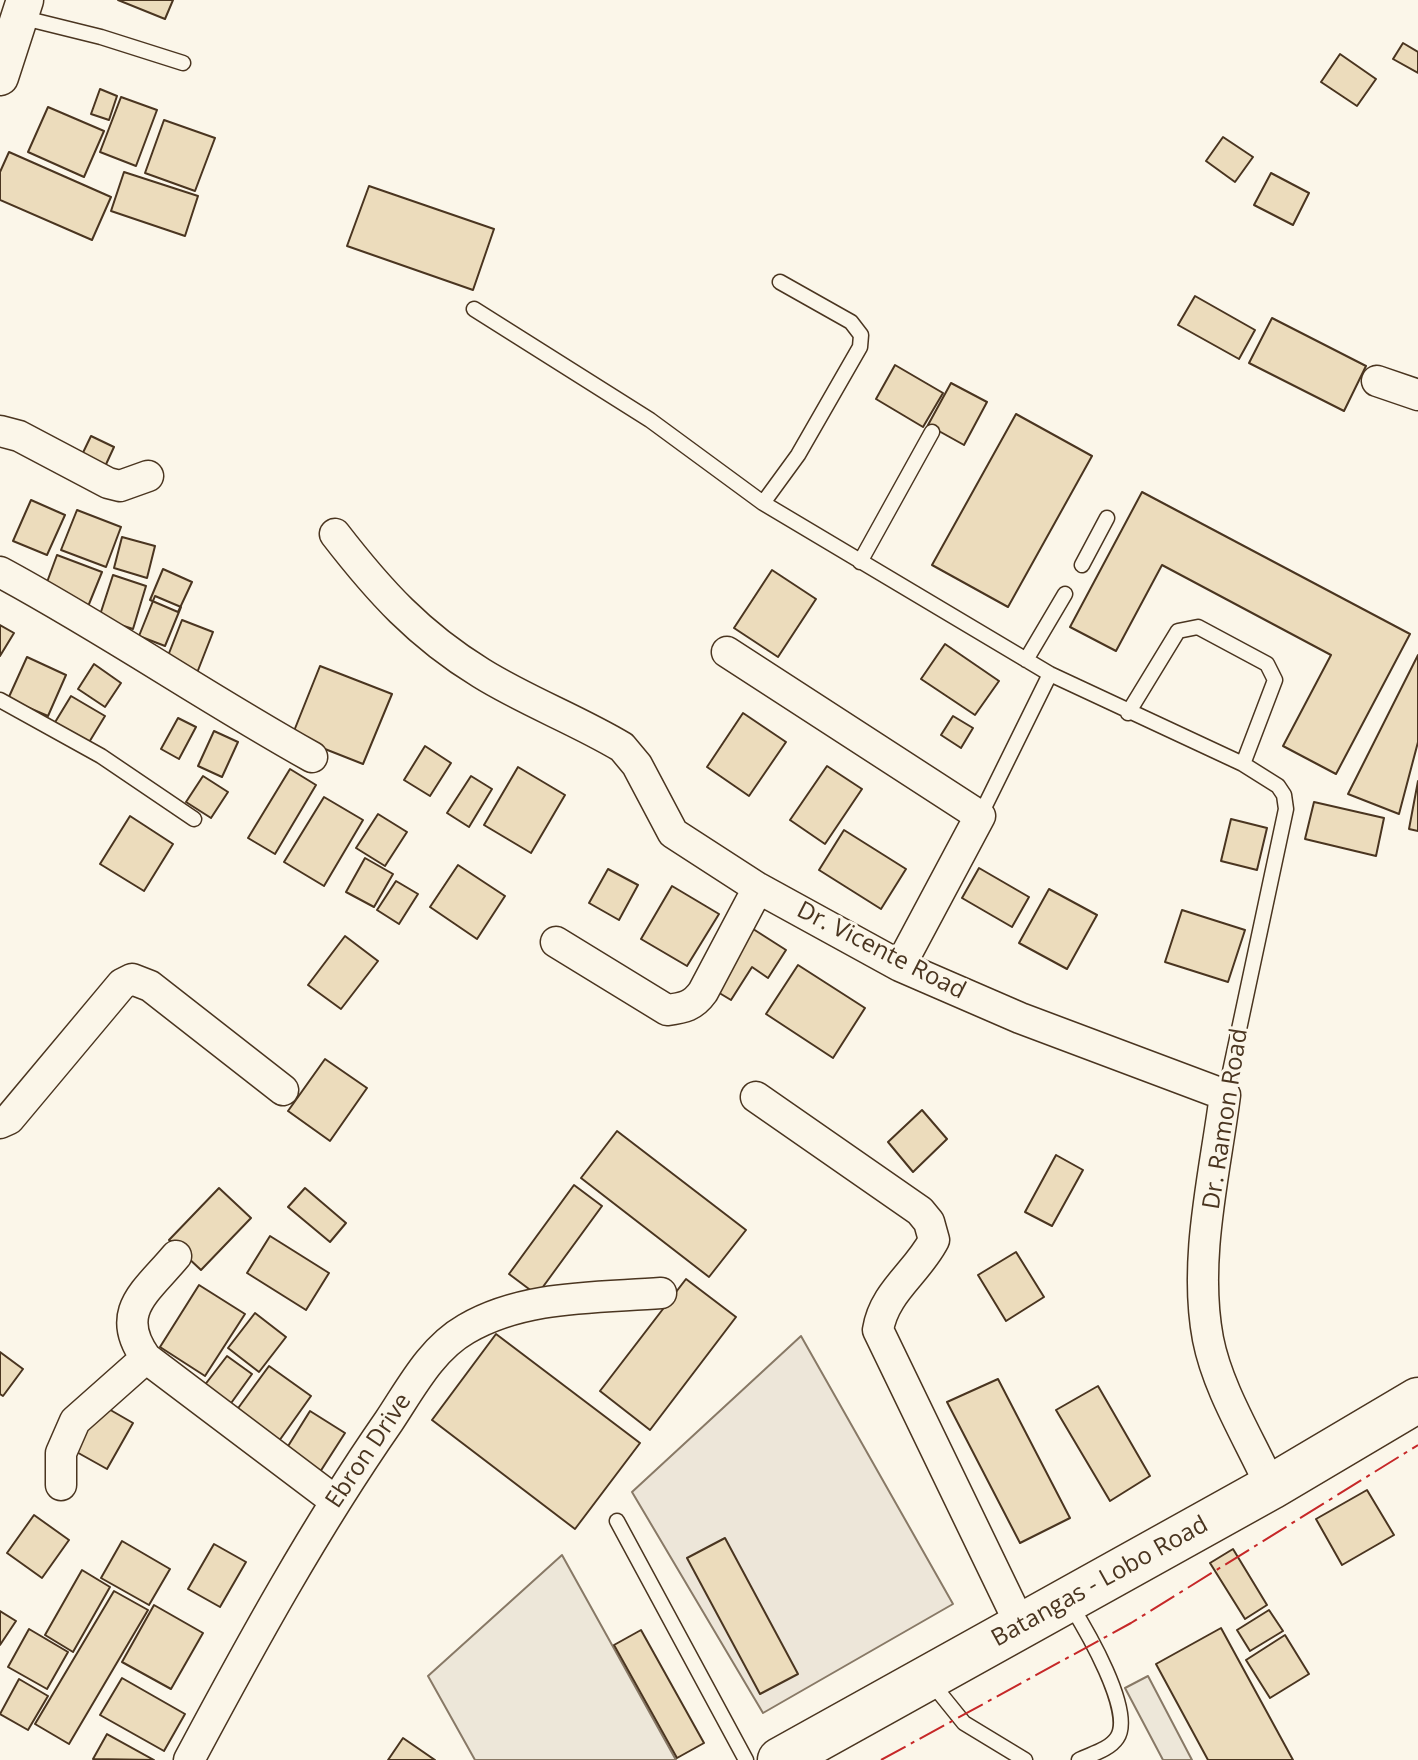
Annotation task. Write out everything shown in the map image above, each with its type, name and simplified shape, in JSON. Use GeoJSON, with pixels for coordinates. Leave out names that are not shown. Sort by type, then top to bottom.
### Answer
{"type":"FeatureCollection","features":[{"type":"Feature","properties":{"kind":"main road","name":"Batangas - Lobo Road"},"geometry":{"type":"LineString","coordinates":[[780,1760],[1271,1487],[1418,1400]]}},
{"type":"Feature","properties":{"kind":"street"},"geometry":{"type":"LineString","coordinates":[[0,77],[22,9]]}},
{"type":"Feature","properties":{"kind":"street"},"geometry":{"type":"LineString","coordinates":[[1377,381],[1418,395]]}},
{"type":"Feature","properties":{"kind":"street"},"geometry":{"type":"LineString","coordinates":[[0,431],[19,436],[108,483],[120,486],[148,476]]}},
{"type":"Feature","properties":{"kind":"street","name":"Dr. Vicente Road"},"geometry":{"type":"LineString","coordinates":[[335,534],[384,596],[430,638],[480,673],[622,747],[637,765],[673,833],[758,888],[900,966],[1020,1018],[1225,1095]]}},
{"type":"Feature","properties":{"kind":"street"},"geometry":{"type":"LineString","coordinates":[[0,572],[82,617],[210,699],[312,757]]}},
{"type":"Feature","properties":{"kind":"street"},"geometry":{"type":"LineString","coordinates":[[727,652],[980,816],[900,966]]}},
{"type":"Feature","properties":{"kind":"street"},"geometry":{"type":"LineString","coordinates":[[556,942],[667,1010],[683,1008],[694,1004],[703,992],[758,888]]}},
{"type":"Feature","properties":{"kind":"street"},"geometry":{"type":"LineString","coordinates":[[0,1123],[9,1119],[122,984],[132,979],[150,986],[283,1090]]}},
{"type":"Feature","properties":{"kind":"street","name":"Dr. Ramon Road"},"geometry":{"type":"LineString","coordinates":[[1225,1095],[1206,1245],[1204,1297],[1209,1341],[1271,1487]]}},
{"type":"Feature","properties":{"kind":"street"},"geometry":{"type":"LineString","coordinates":[[756,1097],[920,1211],[929,1222],[934,1240],[924,1260],[891,1294],[878,1330],[1021,1626]]}},
{"type":"Feature","properties":{"kind":"street"},"geometry":{"type":"LineString","coordinates":[[176,1256],[135,1305],[130,1323],[133,1340],[146,1358],[334,1500]]}},
{"type":"Feature","properties":{"kind":"street","name":"Ebron Drive"},"geometry":{"type":"LineString","coordinates":[[189,1760],[258,1630],[334,1500],[435,1354],[464,1329],[504,1310],[538,1303],[661,1293]]}},
{"type":"Feature","properties":{"kind":"street"},"geometry":{"type":"LineString","coordinates":[[61,1485],[61,1453],[75,1421],[146,1358]]}},
{"type":"Feature","properties":{"kind":"lane"},"geometry":{"type":"LineString","coordinates":[[22,9],[183,63]]}},
{"type":"Feature","properties":{"kind":"lane"},"geometry":{"type":"LineString","coordinates":[[763,503],[798,455],[860,347],[861,335],[851,322],[780,282]]}},
{"type":"Feature","properties":{"kind":"lane","name":"Dr. Ramon Road"},"geometry":{"type":"LineString","coordinates":[[474,309],[650,420],[763,503],[860,562],[1050,674],[1243,764],[1278,786],[1284,795],[1286,809],[1225,1095]]}},
{"type":"Feature","properties":{"kind":"lane"},"geometry":{"type":"LineString","coordinates":[[860,562],[932,432]]}},
{"type":"Feature","properties":{"kind":"lane"},"geometry":{"type":"LineString","coordinates":[[1082,565],[1107,518]]}},
{"type":"Feature","properties":{"kind":"lane"},"geometry":{"type":"LineString","coordinates":[[1026,660],[1065,594]]}},
{"type":"Feature","properties":{"kind":"lane"},"geometry":{"type":"LineString","coordinates":[[1128,713],[1178,631],[1198,627],[1267,664],[1273,671],[1275,680],[1243,764]]}},
{"type":"Feature","properties":{"kind":"lane"},"geometry":{"type":"LineString","coordinates":[[980,816],[1050,674]]}},
{"type":"Feature","properties":{"kind":"lane"},"geometry":{"type":"LineString","coordinates":[[0,700],[101,756],[194,819]]}},
{"type":"Feature","properties":{"kind":"lane"},"geometry":{"type":"LineString","coordinates":[[617,1521],[746,1760]]}},
{"type":"Feature","properties":{"kind":"lane"},"geometry":{"type":"LineString","coordinates":[[1067,1599],[1095,1644],[1122,1717],[1118,1738],[1079,1760]]}},
{"type":"Feature","properties":{"kind":"lane"},"geometry":{"type":"LineString","coordinates":[[927,1678],[964,1723],[1025,1760]]}},
{"type":"Feature","properties":{"kind":"shaded area"},"geometry":{"type":"Polygon","coordinates":[[[801,1336],[953,1604],[763,1713],[632,1492],[801,1336]]]}},
{"type":"Feature","properties":{"kind":"shaded area"},"geometry":{"type":"Polygon","coordinates":[[[562,1555],[676,1760],[475,1760],[428,1676],[562,1555]]]}},
{"type":"Feature","properties":{"kind":"shaded area"},"geometry":{"type":"Polygon","coordinates":[[[1148,1676],[1192,1760],[1163,1760],[1125,1688],[1148,1676]]]}},
{"type":"Feature","properties":{"kind":"building"},"geometry":{"type":"Polygon","coordinates":[[[118,0],[173,0],[165,19],[118,0]]]}},
{"type":"Feature","properties":{"kind":"building"},"geometry":{"type":"Polygon","coordinates":[[[1403,43],[1418,52],[1418,73],[1393,59],[1403,43]]]}},
{"type":"Feature","properties":{"kind":"building"},"geometry":{"type":"Polygon","coordinates":[[[1340,54],[1376,79],[1357,106],[1321,82],[1340,54]]]}},
{"type":"Feature","properties":{"kind":"building"},"geometry":{"type":"Polygon","coordinates":[[[100,89],[117,96],[109,120],[91,114],[100,89]]]}},
{"type":"Feature","properties":{"kind":"building"},"geometry":{"type":"Polygon","coordinates":[[[121,97],[157,110],[136,166],[100,152],[121,97]]]}},
{"type":"Feature","properties":{"kind":"building"},"geometry":{"type":"Polygon","coordinates":[[[48,107],[104,131],[84,177],[28,152],[48,107]]]}},
{"type":"Feature","properties":{"kind":"building"},"geometry":{"type":"Polygon","coordinates":[[[164,120],[215,138],[195,191],[145,173],[164,120]]]}},
{"type":"Feature","properties":{"kind":"building"},"geometry":{"type":"Polygon","coordinates":[[[1223,137],[1253,157],[1235,182],[1206,161],[1223,137]]]}},
{"type":"Feature","properties":{"kind":"building"},"geometry":{"type":"Polygon","coordinates":[[[9,152],[111,197],[92,240],[0,200],[0,172],[9,152]]]}},
{"type":"Feature","properties":{"kind":"building"},"geometry":{"type":"Polygon","coordinates":[[[124,172],[198,196],[185,236],[111,211],[124,172]]]}},
{"type":"Feature","properties":{"kind":"building"},"geometry":{"type":"Polygon","coordinates":[[[1271,173],[1309,193],[1293,225],[1254,205],[1271,173]]]}},
{"type":"Feature","properties":{"kind":"building"},"geometry":{"type":"Polygon","coordinates":[[[369,186],[494,229],[473,290],[347,246],[369,186]]]}},
{"type":"Feature","properties":{"kind":"building"},"geometry":{"type":"Polygon","coordinates":[[[1195,296],[1255,330],[1239,359],[1178,325],[1195,296]]]}},
{"type":"Feature","properties":{"kind":"building"},"geometry":{"type":"Polygon","coordinates":[[[1272,318],[1366,366],[1344,411],[1249,363],[1272,318]]]}},
{"type":"Feature","properties":{"kind":"building"},"geometry":{"type":"Polygon","coordinates":[[[895,365],[943,393],[923,427],[876,399],[895,365]]]}},
{"type":"Feature","properties":{"kind":"building"},"geometry":{"type":"Polygon","coordinates":[[[951,383],[987,402],[964,445],[928,425],[951,383]]]}},
{"type":"Feature","properties":{"kind":"building"},"geometry":{"type":"Polygon","coordinates":[[[1016,414],[1092,456],[1008,607],[932,565],[1016,414]]]}},
{"type":"Feature","properties":{"kind":"building"},"geometry":{"type":"Polygon","coordinates":[[[91,436],[114,447],[102,473],[78,463],[91,436]]]}},
{"type":"Feature","properties":{"kind":"building"},"geometry":{"type":"Polygon","coordinates":[[[1142,492],[1410,634],[1336,774],[1283,746],[1331,655],[1162,565],[1116,651],[1070,627],[1142,492]]]}},
{"type":"Feature","properties":{"kind":"building"},"geometry":{"type":"Polygon","coordinates":[[[31,500],[65,515],[47,555],[13,541],[31,500]]]}},
{"type":"Feature","properties":{"kind":"building"},"geometry":{"type":"Polygon","coordinates":[[[77,510],[121,527],[106,567],[61,550],[77,510]]]}},
{"type":"Feature","properties":{"kind":"building"},"geometry":{"type":"Polygon","coordinates":[[[122,537],[155,546],[147,578],[114,568],[122,537]]]}},
{"type":"Feature","properties":{"kind":"building"},"geometry":{"type":"Polygon","coordinates":[[[57,555],[102,572],[87,609],[43,593],[57,555]]]}},
{"type":"Feature","properties":{"kind":"building"},"geometry":{"type":"Polygon","coordinates":[[[163,569],[192,582],[178,612],[150,600],[163,569]]]}},
{"type":"Feature","properties":{"kind":"building"},"geometry":{"type":"Polygon","coordinates":[[[772,570],[816,599],[778,657],[734,628],[772,570]]]}},
{"type":"Feature","properties":{"kind":"building"},"geometry":{"type":"Polygon","coordinates":[[[113,575],[146,586],[133,629],[99,618],[113,575]]]}},
{"type":"Feature","properties":{"kind":"building"},"geometry":{"type":"Polygon","coordinates":[[[155,596],[181,607],[165,646],[139,636],[155,596]]]}},
{"type":"Feature","properties":{"kind":"building"},"geometry":{"type":"Polygon","coordinates":[[[182,620],[213,632],[195,678],[164,666],[182,620]]]}},
{"type":"Feature","properties":{"kind":"building"},"geometry":{"type":"Polygon","coordinates":[[[0,625],[14,633],[0,656],[0,625]]]}},
{"type":"Feature","properties":{"kind":"building"},"geometry":{"type":"Polygon","coordinates":[[[945,644],[999,681],[975,715],[921,679],[945,644]]]}},
{"type":"Feature","properties":{"kind":"building"},"geometry":{"type":"Polygon","coordinates":[[[1418,655],[1418,742],[1399,814],[1348,794],[1418,655]]]}},
{"type":"Feature","properties":{"kind":"building"},"geometry":{"type":"Polygon","coordinates":[[[27,657],[66,675],[48,716],[8,699],[27,657]]]}},
{"type":"Feature","properties":{"kind":"building"},"geometry":{"type":"Polygon","coordinates":[[[94,664],[121,683],[105,707],[78,689],[94,664]]]}},
{"type":"Feature","properties":{"kind":"building"},"geometry":{"type":"Polygon","coordinates":[[[320,666],[392,694],[363,764],[292,736],[320,666]]]}},
{"type":"Feature","properties":{"kind":"building"},"geometry":{"type":"Polygon","coordinates":[[[71,696],[105,716],[88,744],[54,724],[71,696]]]}},
{"type":"Feature","properties":{"kind":"building"},"geometry":{"type":"Polygon","coordinates":[[[743,713],[786,742],[749,796],[707,767],[743,713]]]}},
{"type":"Feature","properties":{"kind":"building"},"geometry":{"type":"Polygon","coordinates":[[[953,716],[973,728],[961,748],[941,735],[953,716]]]}},
{"type":"Feature","properties":{"kind":"building"},"geometry":{"type":"Polygon","coordinates":[[[178,718],[196,727],[179,759],[161,749],[178,718]]]}},
{"type":"Feature","properties":{"kind":"building"},"geometry":{"type":"Polygon","coordinates":[[[214,731],[238,742],[222,777],[198,766],[214,731]]]}},
{"type":"Feature","properties":{"kind":"building"},"geometry":{"type":"Polygon","coordinates":[[[425,746],[451,763],[430,796],[404,780],[425,746]]]}},
{"type":"Feature","properties":{"kind":"building"},"geometry":{"type":"Polygon","coordinates":[[[827,766],[862,789],[825,844],[790,820],[827,766]]]}},
{"type":"Feature","properties":{"kind":"building"},"geometry":{"type":"Polygon","coordinates":[[[518,767],[565,795],[531,853],[484,825],[518,767]]]}},
{"type":"Feature","properties":{"kind":"building"},"geometry":{"type":"Polygon","coordinates":[[[290,769],[316,785],[275,854],[248,838],[290,769]]]}},
{"type":"Feature","properties":{"kind":"building"},"geometry":{"type":"Polygon","coordinates":[[[203,776],[228,792],[211,818],[186,802],[203,776]]]}},
{"type":"Feature","properties":{"kind":"building"},"geometry":{"type":"Polygon","coordinates":[[[471,776],[492,789],[469,827],[447,813],[471,776]]]}},
{"type":"Feature","properties":{"kind":"building"},"geometry":{"type":"Polygon","coordinates":[[[1418,781],[1418,831],[1409,829],[1418,781]]]}},
{"type":"Feature","properties":{"kind":"building"},"geometry":{"type":"Polygon","coordinates":[[[324,797],[363,820],[324,886],[284,862],[324,797]]]}},
{"type":"Feature","properties":{"kind":"building"},"geometry":{"type":"Polygon","coordinates":[[[1314,802],[1384,818],[1376,856],[1305,839],[1314,802]]]}},
{"type":"Feature","properties":{"kind":"building"},"geometry":{"type":"Polygon","coordinates":[[[378,814],[407,832],[385,866],[356,848],[378,814]]]}},
{"type":"Feature","properties":{"kind":"building"},"geometry":{"type":"Polygon","coordinates":[[[130,816],[173,844],[144,891],[100,864],[130,816]]]}},
{"type":"Feature","properties":{"kind":"building"},"geometry":{"type":"Polygon","coordinates":[[[1231,819],[1267,828],[1257,870],[1221,861],[1231,819]]]}},
{"type":"Feature","properties":{"kind":"building"},"geometry":{"type":"Polygon","coordinates":[[[844,830],[906,869],[881,909],[819,870],[844,830]]]}},
{"type":"Feature","properties":{"kind":"building"},"geometry":{"type":"Polygon","coordinates":[[[365,858],[393,874],[374,907],[346,892],[365,858]]]}},
{"type":"Feature","properties":{"kind":"building"},"geometry":{"type":"Polygon","coordinates":[[[458,865],[505,896],[477,939],[430,907],[458,865]]]}},
{"type":"Feature","properties":{"kind":"building"},"geometry":{"type":"Polygon","coordinates":[[[979,868],[1029,897],[1012,927],[962,898],[979,868]]]}},
{"type":"Feature","properties":{"kind":"building"},"geometry":{"type":"Polygon","coordinates":[[[608,869],[638,885],[619,920],[589,903],[608,869]]]}},
{"type":"Feature","properties":{"kind":"building"},"geometry":{"type":"Polygon","coordinates":[[[396,881],[418,894],[399,924],[377,910],[396,881]]]}},
{"type":"Feature","properties":{"kind":"building"},"geometry":{"type":"Polygon","coordinates":[[[672,886],[719,914],[687,966],[641,939],[672,886]]]}},
{"type":"Feature","properties":{"kind":"building"},"geometry":{"type":"Polygon","coordinates":[[[1049,889],[1097,915],[1067,969],[1019,943],[1049,889]]]}},
{"type":"Feature","properties":{"kind":"building"},"geometry":{"type":"Polygon","coordinates":[[[1182,910],[1245,930],[1228,982],[1165,962],[1182,910]]]}},
{"type":"Feature","properties":{"kind":"building"},"geometry":{"type":"Polygon","coordinates":[[[750,927],[786,950],[768,978],[752,967],[731,1000],[711,988],[750,927]]]}},
{"type":"Feature","properties":{"kind":"building"},"geometry":{"type":"Polygon","coordinates":[[[345,936],[378,961],[341,1009],[308,985],[345,936]]]}},
{"type":"Feature","properties":{"kind":"building"},"geometry":{"type":"Polygon","coordinates":[[[798,965],[865,1008],[833,1058],[766,1014],[798,965]]]}},
{"type":"Feature","properties":{"kind":"building"},"geometry":{"type":"Polygon","coordinates":[[[325,1059],[367,1088],[330,1141],[288,1111],[325,1059]]]}},
{"type":"Feature","properties":{"kind":"building"},"geometry":{"type":"Polygon","coordinates":[[[922,1110],[947,1139],[913,1172],[888,1142],[922,1110]]]}},
{"type":"Feature","properties":{"kind":"building"},"geometry":{"type":"Polygon","coordinates":[[[617,1131],[746,1230],[709,1277],[581,1178],[617,1131]]]}},
{"type":"Feature","properties":{"kind":"building"},"geometry":{"type":"Polygon","coordinates":[[[1056,1155],[1083,1170],[1052,1226],[1025,1212],[1056,1155]]]}},
{"type":"Feature","properties":{"kind":"building"},"geometry":{"type":"Polygon","coordinates":[[[574,1185],[602,1206],[537,1295],[509,1274],[574,1185]]]}},
{"type":"Feature","properties":{"kind":"building"},"geometry":{"type":"Polygon","coordinates":[[[219,1188],[251,1218],[201,1270],[169,1240],[219,1188]]]}},
{"type":"Feature","properties":{"kind":"building"},"geometry":{"type":"Polygon","coordinates":[[[305,1188],[346,1223],[330,1242],[288,1207],[305,1188]]]}},
{"type":"Feature","properties":{"kind":"building"},"geometry":{"type":"Polygon","coordinates":[[[270,1236],[329,1273],[306,1310],[247,1273],[270,1236]]]}},
{"type":"Feature","properties":{"kind":"building"},"geometry":{"type":"Polygon","coordinates":[[[1016,1252],[1044,1297],[1006,1321],[978,1275],[1016,1252]]]}},
{"type":"Feature","properties":{"kind":"building"},"geometry":{"type":"Polygon","coordinates":[[[686,1279],[736,1317],[650,1430],[600,1391],[686,1279]]]}},
{"type":"Feature","properties":{"kind":"building"},"geometry":{"type":"Polygon","coordinates":[[[199,1285],[245,1314],[205,1376],[160,1347],[199,1285]]]}},
{"type":"Feature","properties":{"kind":"building"},"geometry":{"type":"Polygon","coordinates":[[[255,1313],[286,1337],[259,1372],[228,1348],[255,1313]]]}},
{"type":"Feature","properties":{"kind":"building"},"geometry":{"type":"Polygon","coordinates":[[[496,1334],[640,1443],[575,1529],[432,1420],[496,1334]]]}},
{"type":"Feature","properties":{"kind":"building"},"geometry":{"type":"Polygon","coordinates":[[[0,1352],[23,1369],[3,1396],[0,1394],[0,1352]]]}},
{"type":"Feature","properties":{"kind":"building"},"geometry":{"type":"Polygon","coordinates":[[[227,1356],[252,1374],[229,1406],[204,1386],[227,1356]]]}},
{"type":"Feature","properties":{"kind":"building"},"geometry":{"type":"Polygon","coordinates":[[[269,1366],[311,1396],[279,1441],[236,1411],[269,1366]]]}},
{"type":"Feature","properties":{"kind":"building"},"geometry":{"type":"Polygon","coordinates":[[[998,1379],[1070,1518],[1020,1543],[947,1402],[998,1379]]]}},
{"type":"Feature","properties":{"kind":"building"},"geometry":{"type":"Polygon","coordinates":[[[1098,1386],[1150,1476],[1110,1501],[1056,1410],[1098,1386]]]}},
{"type":"Feature","properties":{"kind":"building"},"geometry":{"type":"Polygon","coordinates":[[[100,1404],[133,1423],[107,1469],[73,1450],[100,1404]]]}},
{"type":"Feature","properties":{"kind":"building"},"geometry":{"type":"Polygon","coordinates":[[[310,1411],[345,1433],[320,1472],[285,1451],[310,1411]]]}},
{"type":"Feature","properties":{"kind":"building"},"geometry":{"type":"Polygon","coordinates":[[[1367,1490],[1394,1535],[1342,1565],[1316,1519],[1367,1490]]]}},
{"type":"Feature","properties":{"kind":"building"},"geometry":{"type":"Polygon","coordinates":[[[34,1515],[69,1540],[42,1578],[7,1553],[34,1515]]]}},
{"type":"Feature","properties":{"kind":"building"},"geometry":{"type":"Polygon","coordinates":[[[725,1538],[798,1674],[760,1694],[687,1558],[725,1538]]]}},
{"type":"Feature","properties":{"kind":"building"},"geometry":{"type":"Polygon","coordinates":[[[122,1541],[170,1569],[149,1605],[101,1578],[122,1541]]]}},
{"type":"Feature","properties":{"kind":"building"},"geometry":{"type":"Polygon","coordinates":[[[214,1544],[246,1562],[220,1607],[188,1589],[214,1544]]]}},
{"type":"Feature","properties":{"kind":"building"},"geometry":{"type":"Polygon","coordinates":[[[1233,1549],[1267,1605],[1245,1619],[1210,1563],[1233,1549]]]}},
{"type":"Feature","properties":{"kind":"building"},"geometry":{"type":"Polygon","coordinates":[[[82,1570],[110,1587],[73,1652],[45,1635],[82,1570]]]}},
{"type":"Feature","properties":{"kind":"building"},"geometry":{"type":"Polygon","coordinates":[[[114,1591],[148,1610],[69,1744],[35,1724],[114,1591]]]}},
{"type":"Feature","properties":{"kind":"building"},"geometry":{"type":"Polygon","coordinates":[[[154,1605],[203,1633],[171,1689],[122,1662],[154,1605]]]}},
{"type":"Feature","properties":{"kind":"building"},"geometry":{"type":"Polygon","coordinates":[[[1269,1610],[1283,1631],[1250,1651],[1237,1630],[1269,1610]]]}},
{"type":"Feature","properties":{"kind":"building"},"geometry":{"type":"Polygon","coordinates":[[[0,1611],[16,1621],[0,1645],[0,1611]]]}},
{"type":"Feature","properties":{"kind":"building"},"geometry":{"type":"Polygon","coordinates":[[[1221,1628],[1293,1760],[1208,1760],[1156,1664],[1221,1628]]]}},
{"type":"Feature","properties":{"kind":"building"},"geometry":{"type":"Polygon","coordinates":[[[29,1629],[68,1652],[47,1689],[8,1667],[29,1629]]]}},
{"type":"Feature","properties":{"kind":"building"},"geometry":{"type":"Polygon","coordinates":[[[641,1630],[704,1743],[677,1758],[614,1645],[641,1630]]]}},
{"type":"Feature","properties":{"kind":"building"},"geometry":{"type":"Polygon","coordinates":[[[1285,1635],[1309,1674],[1270,1698],[1246,1660],[1285,1635]]]}},
{"type":"Feature","properties":{"kind":"building"},"geometry":{"type":"Polygon","coordinates":[[[122,1678],[185,1714],[164,1751],[100,1715],[122,1678]]]}},
{"type":"Feature","properties":{"kind":"building"},"geometry":{"type":"Polygon","coordinates":[[[19,1679],[48,1696],[28,1730],[0,1714],[19,1679]]]}},
{"type":"Feature","properties":{"kind":"building"},"geometry":{"type":"Polygon","coordinates":[[[107,1734],[154,1760],[93,1759],[107,1734]]]}},
{"type":"Feature","properties":{"kind":"building"},"geometry":{"type":"Polygon","coordinates":[[[403,1738],[435,1760],[388,1760],[403,1738]]]}},
{"type":"Feature","properties":{"kind":"power"},"geometry":{"type":"LineString","coordinates":[[881,1760],[1131,1623],[1418,1445]]}}]}
